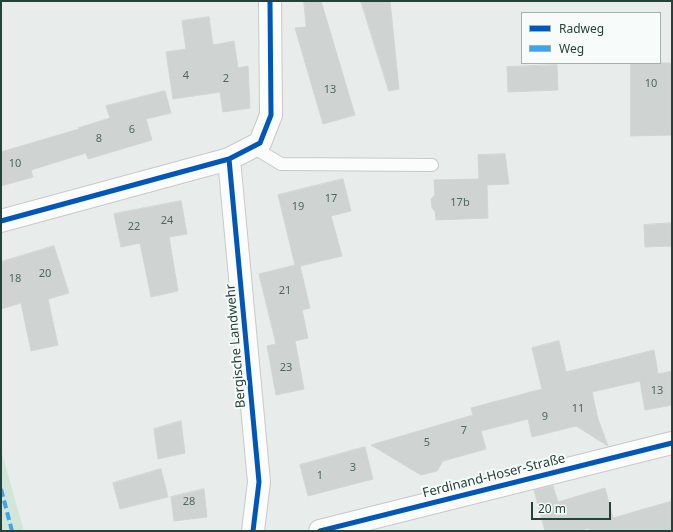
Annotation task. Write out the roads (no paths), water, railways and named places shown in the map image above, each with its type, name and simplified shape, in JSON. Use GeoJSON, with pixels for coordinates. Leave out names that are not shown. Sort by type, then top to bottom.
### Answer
{"type":"FeatureCollection","features":[{"type":"Feature","properties":{"kind":"street"},"geometry":{"type":"LineString","coordinates":[[1,221],[229,159],[260,143],[271,115],[270,1]]}},
{"type":"Feature","properties":{"kind":"street","name":"Bergische Landwehr"},"geometry":{"type":"LineString","coordinates":[[229,159],[259,482],[253,531]]}},
{"type":"Feature","properties":{"kind":"street","name":"Ferdinand-Hoser-Straße"},"geometry":{"type":"LineString","coordinates":[[320,531],[672,443]]}},
{"type":"Feature","properties":{"kind":"lane"},"geometry":{"type":"LineString","coordinates":[[253,147],[281,164],[432,164]]}}]}
